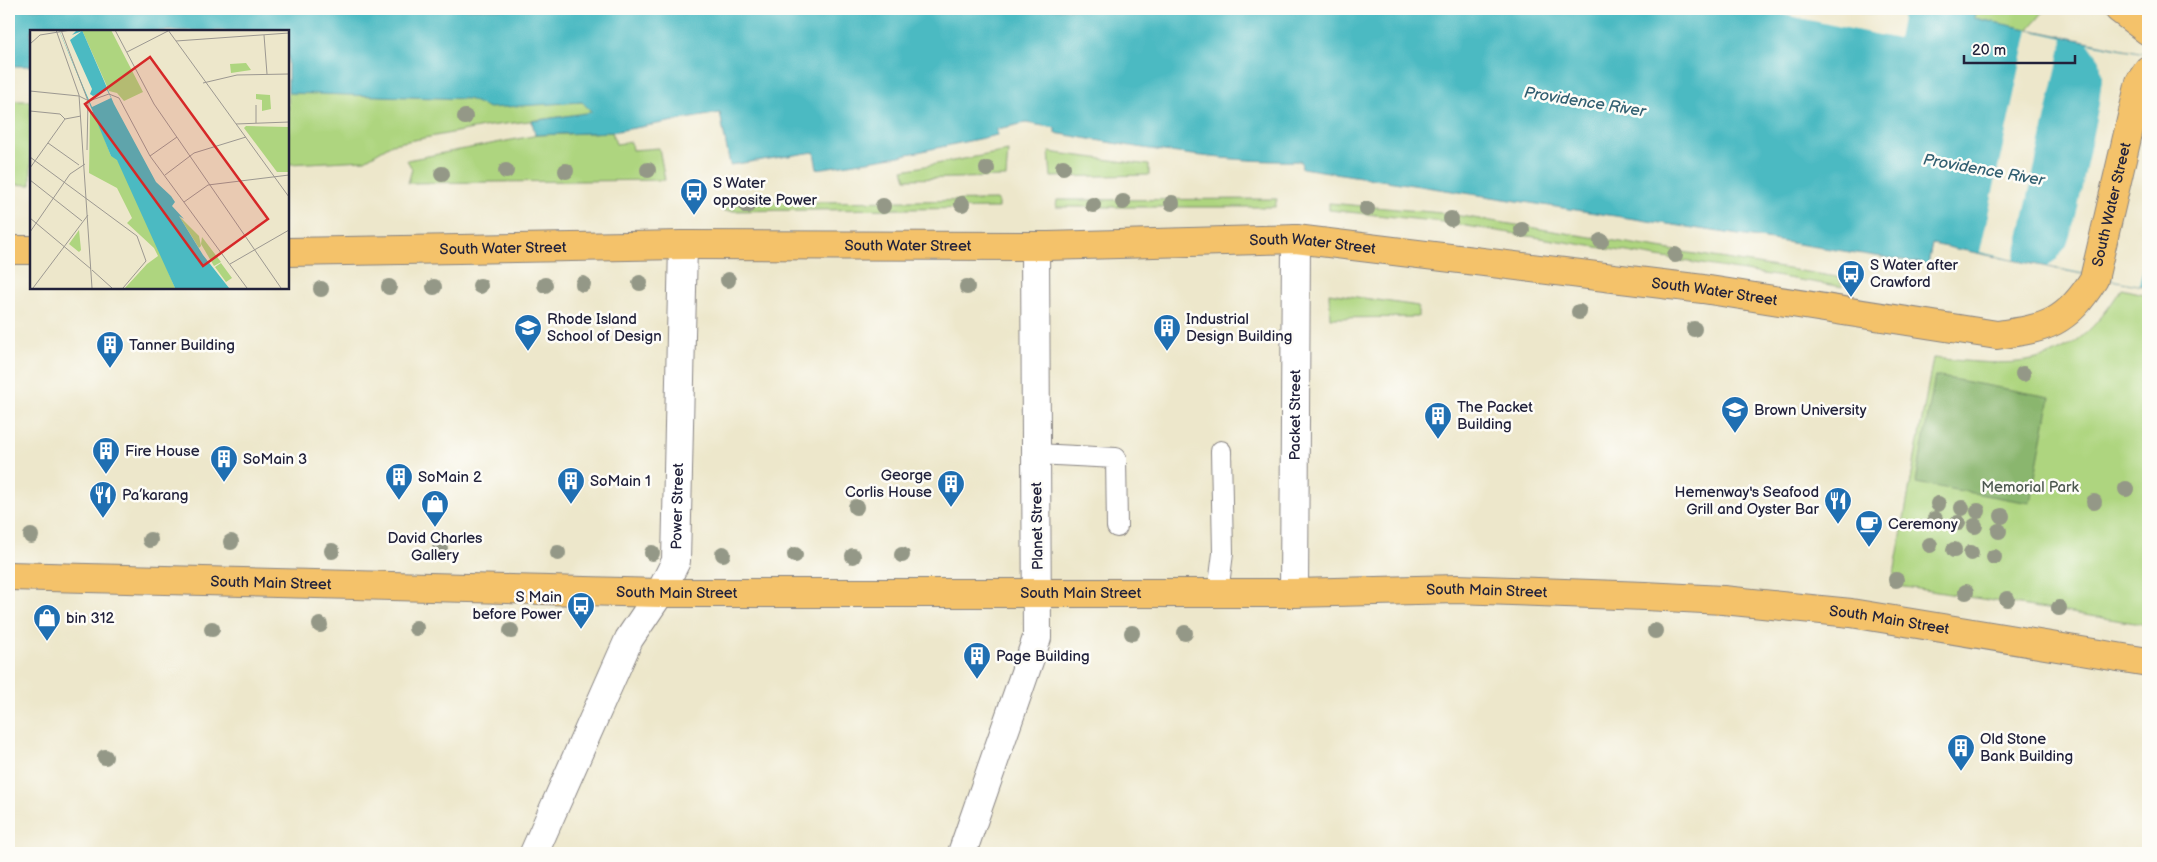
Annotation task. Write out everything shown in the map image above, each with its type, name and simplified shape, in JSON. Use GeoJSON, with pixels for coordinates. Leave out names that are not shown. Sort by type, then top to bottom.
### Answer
{"type":"FeatureCollection","features":[{"type":"Feature","properties":{"kind":"main road"},"geometry":{"type":"LineString","coordinates":[[2119,9],[2148,31]]}},
{"type":"Feature","properties":{"kind":"main road","name":"South Water Street"},"geometry":{"type":"LineString","coordinates":[[289,252],[683,244],[1035,246],[1296,239],[1703,288],[1998,335],[2038,329],[2051,324],[2069,311],[2084,295],[2094,279],[2140,82],[2148,70]]}},
{"type":"Feature","properties":{"kind":"main road"},"geometry":{"type":"LineString","coordinates":[[9,250],[30,250]]}},
{"type":"Feature","properties":{"kind":"main road","name":"South Main Street"},"geometry":{"type":"LineString","coordinates":[[9,576],[660,593],[1218,593],[1457,589],[1723,600],[1851,613],[2148,662]]}},
{"type":"Feature","properties":{"kind":"street","name":"Packet Street"},"geometry":{"type":"LineString","coordinates":[[1294,592],[1296,239]]}},
{"type":"Feature","properties":{"kind":"street","name":"Power Street"},"geometry":{"type":"LineString","coordinates":[[534,853],[629,639],[660,593],[676,561],[683,244]]}},
{"type":"Feature","properties":{"kind":"street","name":"Planet Street"},"geometry":{"type":"LineString","coordinates":[[962,853],[1035,645],[1038,593],[1035,246]]}},
{"type":"Feature","properties":{"kind":"lane"},"geometry":{"type":"LineString","coordinates":[[1218,593],[1223,553],[1221,450]]}},
{"type":"Feature","properties":{"kind":"lane"},"geometry":{"type":"LineString","coordinates":[[1036,454],[1116,458],[1117,527]]}},
{"type":"Feature","properties":{"kind":"green space"},"geometry":{"type":"Polygon","coordinates":[[[1976,9],[2046,9],[2028,30],[1974,18],[1976,9]]]}},
{"type":"Feature","properties":{"kind":"green space"},"geometry":{"type":"Polygon","coordinates":[[[289,86],[582,102],[593,113],[489,126],[392,144],[365,160],[289,164],[289,86]]]}},
{"type":"Feature","properties":{"kind":"green space"},"geometry":{"type":"Polygon","coordinates":[[[9,101],[30,101],[30,185],[9,184],[9,101]]]}},
{"type":"Feature","properties":{"kind":"green space"},"geometry":{"type":"Polygon","coordinates":[[[612,132],[616,144],[631,142],[632,150],[659,148],[665,180],[408,183],[412,169],[407,160],[538,135],[612,132]]]}},
{"type":"Feature","properties":{"kind":"green space"},"geometry":{"type":"Polygon","coordinates":[[[1008,151],[1006,177],[906,179],[903,170],[1008,151]]]}},
{"type":"Feature","properties":{"kind":"green space"},"geometry":{"type":"Polygon","coordinates":[[[1049,152],[1149,165],[1149,175],[1051,177],[1049,152]]]}},
{"type":"Feature","properties":{"kind":"green space"},"geometry":{"type":"Polygon","coordinates":[[[1277,199],[1275,207],[1056,207],[1057,200],[1277,199]]]}},
{"type":"Feature","properties":{"kind":"green space"},"geometry":{"type":"Polygon","coordinates":[[[998,200],[998,208],[722,211],[722,203],[998,200]]]}},
{"type":"Feature","properties":{"kind":"green space"},"geometry":{"type":"Polygon","coordinates":[[[1329,203],[1442,213],[1837,277],[1843,287],[1442,222],[1329,210],[1329,203]]]}},
{"type":"Feature","properties":{"kind":"green space","name":"Memorial Park"},"geometry":{"type":"Polygon","coordinates":[[[2121,289],[2148,295],[2148,625],[1892,585],[1933,358],[1992,363],[2017,362],[2040,358],[2062,350],[2082,336],[2102,316],[2121,289]]]}},
{"type":"Feature","properties":{"kind":"green space"},"geometry":{"type":"Polygon","coordinates":[[[1329,293],[1418,306],[1418,317],[1330,318],[1329,293]]]}},
{"type":"Feature","properties":{"kind":"green space"},"geometry":{"type":"Polygon","coordinates":[[[1935,376],[2050,397],[2030,503],[1916,483],[1935,376]]]}},
{"type":"Feature","properties":{"kind":"water","name":"Providence River"},"geometry":{"type":"Polygon","coordinates":[[[9,9],[1976,9],[1974,18],[2148,54],[2148,287],[1932,244],[1928,264],[1302,168],[1301,161],[1208,157],[1147,149],[1055,133],[1055,128],[1026,123],[997,129],[997,135],[899,156],[817,169],[814,152],[730,165],[720,113],[612,132],[535,135],[532,121],[592,112],[582,102],[489,108],[468,99],[289,93],[289,30],[30,30],[30,66],[9,66],[9,9]]]}},
{"type":"Feature","properties":{"kind":"pier"},"geometry":{"type":"Polygon","coordinates":[[[1772,9],[1846,9],[1876,15],[1854,9],[1880,9],[1903,14],[1898,39],[1771,12],[1772,9]]]}},
{"type":"Feature","properties":{"kind":"pier"},"geometry":{"type":"Polygon","coordinates":[[[2028,30],[2063,38],[2014,260],[1980,252],[2028,30]]]}},
{"type":"Feature","properties":{"kind":"pier"},"geometry":{"type":"Polygon","coordinates":[[[2088,43],[2148,54],[2148,246],[2139,285],[2047,266],[2057,259],[2067,245],[2076,217],[2099,104],[2102,78],[2100,60],[2088,43]]]}},
{"type":"Feature","properties":{"kind":"place","name":"S Water opposite Power"},"geometry":{"type":"Point","coordinates":[694,216]}},
{"type":"Feature","properties":{"kind":"place","name":"S Water after Crawford"},"geometry":{"type":"Point","coordinates":[1851,298]}},
{"type":"Feature","properties":{"kind":"place","name":"Rhode Island School of Design"},"geometry":{"type":"Point","coordinates":[528,352]}},
{"type":"Feature","properties":{"kind":"place","name":"Industrial Design Building"},"geometry":{"type":"Point","coordinates":[1167,352]}},
{"type":"Feature","properties":{"kind":"place","name":"Tanner Building"},"geometry":{"type":"Point","coordinates":[110,369]}},
{"type":"Feature","properties":{"kind":"place","name":"Brown University"},"geometry":{"type":"Point","coordinates":[1735,434]}},
{"type":"Feature","properties":{"kind":"place","name":"The Packet Building"},"geometry":{"type":"Point","coordinates":[1438,440]}},
{"type":"Feature","properties":{"kind":"place","name":"Fire House"},"geometry":{"type":"Point","coordinates":[106,475]}},
{"type":"Feature","properties":{"kind":"place","name":"SoMain 3"},"geometry":{"type":"Point","coordinates":[224,483]}},
{"type":"Feature","properties":{"kind":"place","name":"SoMain 2"},"geometry":{"type":"Point","coordinates":[399,501]}},
{"type":"Feature","properties":{"kind":"place","name":"SoMain 1"},"geometry":{"type":"Point","coordinates":[571,505]}},
{"type":"Feature","properties":{"kind":"place","name":"George Corlis House"},"geometry":{"type":"Point","coordinates":[951,508]}},
{"type":"Feature","properties":{"kind":"place","name":"Pa’karang"},"geometry":{"type":"Point","coordinates":[103,519]}},
{"type":"Feature","properties":{"kind":"place","name":"Hemenway's Seafood Grill and Oyster Bar"},"geometry":{"type":"Point","coordinates":[1838,525]}},
{"type":"Feature","properties":{"kind":"place","name":"David Charles Gallery"},"geometry":{"type":"Point","coordinates":[435,528]}},
{"type":"Feature","properties":{"kind":"place","name":"Ceremony"},"geometry":{"type":"Point","coordinates":[1869,548]}},
{"type":"Feature","properties":{"kind":"place","name":"S Main before Power"},"geometry":{"type":"Point","coordinates":[581,630]}},
{"type":"Feature","properties":{"kind":"place","name":"bin 312"},"geometry":{"type":"Point","coordinates":[47,642]}},
{"type":"Feature","properties":{"kind":"place","name":"Page Building"},"geometry":{"type":"Point","coordinates":[977,680]}},
{"type":"Feature","properties":{"kind":"place","name":"Old Stone Bank Building"},"geometry":{"type":"Point","coordinates":[1961,772]}}]}
